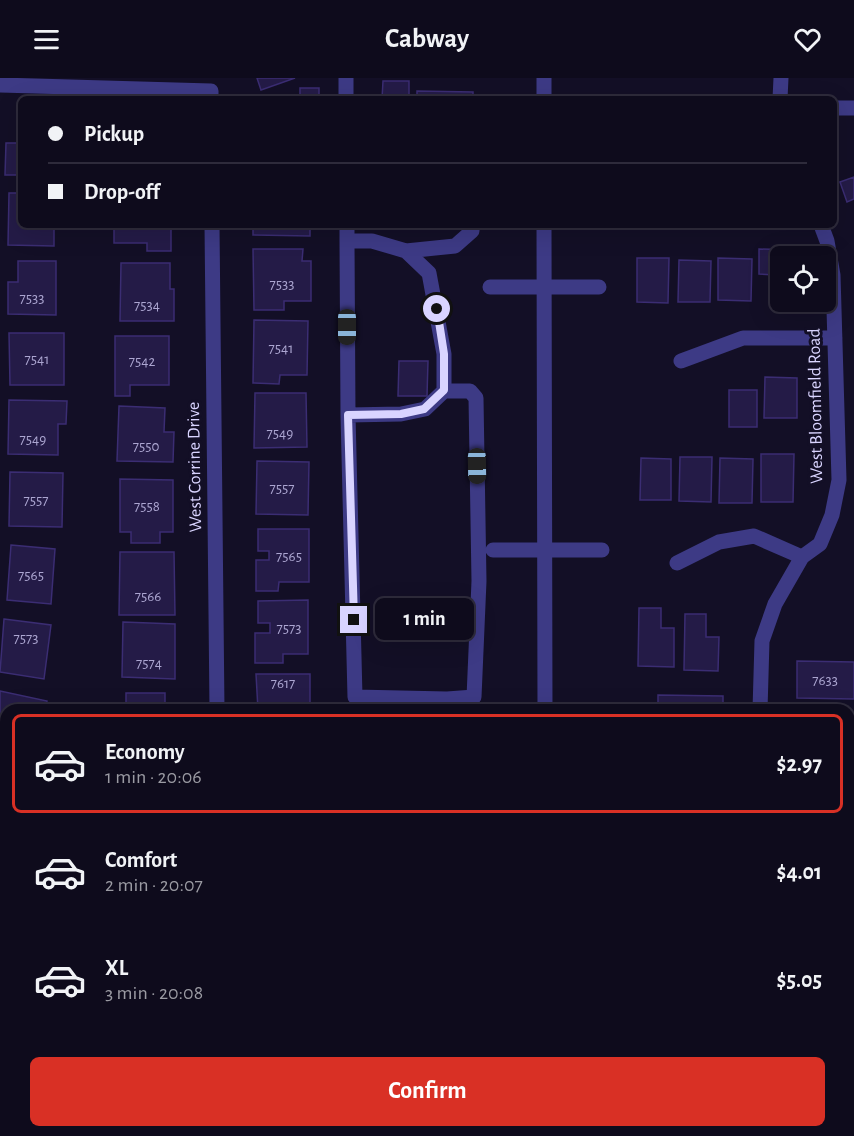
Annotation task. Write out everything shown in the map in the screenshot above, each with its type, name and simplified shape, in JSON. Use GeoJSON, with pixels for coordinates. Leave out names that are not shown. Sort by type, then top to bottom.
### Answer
{"type":"FeatureCollection","features":[{"type":"Feature","properties":{"kind":"street"},"geometry":{"type":"LineString","coordinates":[[346,78],[346,96]]}},
{"type":"Feature","properties":{"kind":"street"},"geometry":{"type":"LineString","coordinates":[[544,78],[544,96]]}},
{"type":"Feature","properties":{"kind":"street"},"geometry":{"type":"LineString","coordinates":[[780,96],[781,78]]}},
{"type":"Feature","properties":{"kind":"street"},"geometry":{"type":"LineString","coordinates":[[0,85],[211,95]]}},
{"type":"Feature","properties":{"kind":"street"},"geometry":{"type":"LineString","coordinates":[[837,108],[854,108]]}},
{"type":"Feature","properties":{"kind":"street","name":"West Corrine Drive"},"geometry":{"type":"LineString","coordinates":[[212,228],[217,704]]}},
{"type":"Feature","properties":{"kind":"street"},"geometry":{"type":"LineString","coordinates":[[347,228],[348,415],[355,704],[474,703],[479,581],[476,398],[470,391],[444,390],[424,409],[401,414],[348,415]]}},
{"type":"Feature","properties":{"kind":"street"},"geometry":{"type":"LineString","coordinates":[[347,241],[372,241],[406,251],[455,246],[472,231],[472,228]]}},
{"type":"Feature","properties":{"kind":"street"},"geometry":{"type":"LineString","coordinates":[[544,228],[545,704]]}},
{"type":"Feature","properties":{"kind":"street","name":"West Bloomfield Road"},"geometry":{"type":"LineString","coordinates":[[760,704],[762,641],[775,604],[802,557],[820,544],[832,515],[839,480],[833,275],[827,241],[822,228]]}},
{"type":"Feature","properties":{"kind":"street"},"geometry":{"type":"LineString","coordinates":[[406,251],[429,273],[433,286],[444,354],[444,390]]}},
{"type":"Feature","properties":{"kind":"street"},"geometry":{"type":"LineString","coordinates":[[490,287],[599,287]]}},
{"type":"Feature","properties":{"kind":"street"},"geometry":{"type":"LineString","coordinates":[[681,361],[743,338],[834,338]]}},
{"type":"Feature","properties":{"kind":"street"},"geometry":{"type":"LineString","coordinates":[[677,563],[719,542],[754,536],[802,557]]}},
{"type":"Feature","properties":{"kind":"street"},"geometry":{"type":"LineString","coordinates":[[494,550],[602,550]]}},
{"type":"Feature","properties":{"kind":"building"},"geometry":{"type":"Polygon","coordinates":[[[257,78],[295,78],[261,90],[257,78]]]}},
{"type":"Feature","properties":{"kind":"building"},"geometry":{"type":"Polygon","coordinates":[[[383,81],[409,81],[409,96],[382,96],[383,81]]]}},
{"type":"Feature","properties":{"kind":"building"},"geometry":{"type":"Polygon","coordinates":[[[300,88],[319,88],[319,96],[300,96],[300,88]]]}},
{"type":"Feature","properties":{"kind":"building"},"geometry":{"type":"Polygon","coordinates":[[[417,91],[473,92],[473,96],[417,96],[417,91]]]}},
{"type":"Feature","properties":{"kind":"building"},"geometry":{"type":"Polygon","coordinates":[[[18,119],[18,175],[5,175],[6,143],[17,143],[18,119]]]}},
{"type":"Feature","properties":{"kind":"building"},"geometry":{"type":"Polygon","coordinates":[[[854,177],[854,199],[847,202],[840,182],[854,177]]]}},
{"type":"Feature","properties":{"kind":"building"},"geometry":{"type":"Polygon","coordinates":[[[9,193],[18,193],[18,228],[54,228],[54,246],[8,245],[9,193]]]}},
{"type":"Feature","properties":{"kind":"building"},"geometry":{"type":"Polygon","coordinates":[[[114,228],[171,228],[171,251],[147,251],[147,243],[114,243],[114,228]]]}},
{"type":"Feature","properties":{"kind":"building"},"geometry":{"type":"Polygon","coordinates":[[[253,228],[310,228],[310,236],[253,235],[253,228]]]}},
{"type":"Feature","properties":{"kind":"building"},"geometry":{"type":"Polygon","coordinates":[[[253,249],[303,249],[302,261],[311,261],[311,301],[284,301],[284,310],[254,310],[253,249]]]}},
{"type":"Feature","properties":{"kind":"building"},"geometry":{"type":"Polygon","coordinates":[[[759,249],[770,249],[770,275],[759,274],[759,249]]]}},
{"type":"Feature","properties":{"kind":"building"},"geometry":{"type":"Polygon","coordinates":[[[637,258],[669,258],[668,303],[637,302],[637,258]]]}},
{"type":"Feature","properties":{"kind":"building"},"geometry":{"type":"Polygon","coordinates":[[[718,258],[752,259],[751,301],[718,300],[718,258]]]}},
{"type":"Feature","properties":{"kind":"building"},"geometry":{"type":"Polygon","coordinates":[[[679,260],[711,261],[710,302],[678,302],[679,260]]]}},
{"type":"Feature","properties":{"kind":"building"},"geometry":{"type":"Polygon","coordinates":[[[18,261],[56,261],[56,315],[8,314],[8,282],[18,282],[18,261]]]}},
{"type":"Feature","properties":{"kind":"building"},"geometry":{"type":"Polygon","coordinates":[[[121,263],[170,263],[170,289],[174,289],[174,321],[120,321],[121,263]]]}},
{"type":"Feature","properties":{"kind":"building"},"geometry":{"type":"Polygon","coordinates":[[[254,320],[308,321],[307,375],[280,375],[279,384],[253,383],[254,320]]]}},
{"type":"Feature","properties":{"kind":"building"},"geometry":{"type":"Polygon","coordinates":[[[9,333],[64,333],[64,385],[10,385],[9,333]]]}},
{"type":"Feature","properties":{"kind":"building"},"geometry":{"type":"Polygon","coordinates":[[[115,336],[169,336],[169,385],[130,385],[130,396],[115,396],[115,336]]]}},
{"type":"Feature","properties":{"kind":"building"},"geometry":{"type":"Polygon","coordinates":[[[399,361],[428,361],[427,396],[398,396],[399,361]]]}},
{"type":"Feature","properties":{"kind":"building"},"geometry":{"type":"Polygon","coordinates":[[[765,377],[797,378],[797,418],[764,418],[765,377]]]}},
{"type":"Feature","properties":{"kind":"building"},"geometry":{"type":"Polygon","coordinates":[[[729,390],[757,390],[757,427],[729,427],[729,390]]]}},
{"type":"Feature","properties":{"kind":"building"},"geometry":{"type":"Polygon","coordinates":[[[255,393],[306,393],[307,447],[254,448],[255,393]]]}},
{"type":"Feature","properties":{"kind":"building"},"geometry":{"type":"Polygon","coordinates":[[[9,400],[67,401],[66,424],[58,424],[58,455],[8,454],[9,400]]]}},
{"type":"Feature","properties":{"kind":"building"},"geometry":{"type":"Polygon","coordinates":[[[119,406],[165,408],[164,432],[174,432],[173,462],[117,461],[119,406]]]}},
{"type":"Feature","properties":{"kind":"building"},"geometry":{"type":"Polygon","coordinates":[[[761,454],[794,454],[793,502],[761,502],[761,454]]]}},
{"type":"Feature","properties":{"kind":"building"},"geometry":{"type":"Polygon","coordinates":[[[680,457],[712,457],[711,502],[679,501],[680,457]]]}},
{"type":"Feature","properties":{"kind":"building"},"geometry":{"type":"Polygon","coordinates":[[[641,458],[671,459],[671,500],[640,500],[641,458]]]}},
{"type":"Feature","properties":{"kind":"building"},"geometry":{"type":"Polygon","coordinates":[[[720,458],[753,459],[752,503],[719,503],[720,458]]]}},
{"type":"Feature","properties":{"kind":"building"},"geometry":{"type":"Polygon","coordinates":[[[257,461],[309,462],[308,515],[256,514],[257,461]]]}},
{"type":"Feature","properties":{"kind":"building"},"geometry":{"type":"Polygon","coordinates":[[[10,472],[63,473],[62,527],[9,526],[10,472]]]}},
{"type":"Feature","properties":{"kind":"building"},"geometry":{"type":"Polygon","coordinates":[[[120,479],[173,480],[173,532],[160,532],[160,543],[131,543],[131,532],[120,532],[120,479]]]}},
{"type":"Feature","properties":{"kind":"building"},"geometry":{"type":"Polygon","coordinates":[[[258,529],[309,529],[309,582],[279,582],[278,591],[256,591],[256,560],[269,560],[269,551],[258,551],[258,529]]]}},
{"type":"Feature","properties":{"kind":"building"},"geometry":{"type":"Polygon","coordinates":[[[11,545],[55,549],[51,604],[7,600],[11,545]]]}},
{"type":"Feature","properties":{"kind":"building"},"geometry":{"type":"Polygon","coordinates":[[[120,552],[174,552],[175,615],[119,615],[120,552]]]}},
{"type":"Feature","properties":{"kind":"building"},"geometry":{"type":"Polygon","coordinates":[[[308,600],[308,654],[283,654],[283,663],[255,663],[255,633],[270,633],[270,623],[258,623],[258,601],[308,600]]]}},
{"type":"Feature","properties":{"kind":"building"},"geometry":{"type":"Polygon","coordinates":[[[639,608],[661,608],[661,628],[674,628],[674,667],[638,666],[639,608]]]}},
{"type":"Feature","properties":{"kind":"building"},"geometry":{"type":"Polygon","coordinates":[[[685,614],[706,614],[706,637],[719,637],[718,671],[684,670],[685,614]]]}},
{"type":"Feature","properties":{"kind":"building"},"geometry":{"type":"Polygon","coordinates":[[[4,619],[51,625],[44,679],[0,672],[4,619]]]}},
{"type":"Feature","properties":{"kind":"building"},"geometry":{"type":"Polygon","coordinates":[[[123,622],[175,624],[175,679],[122,677],[123,622]]]}},
{"type":"Feature","properties":{"kind":"building"},"geometry":{"type":"Polygon","coordinates":[[[797,661],[854,662],[854,699],[797,698],[797,661]]]}},
{"type":"Feature","properties":{"kind":"building"},"geometry":{"type":"Polygon","coordinates":[[[256,674],[310,674],[310,704],[258,704],[256,674]]]}},
{"type":"Feature","properties":{"kind":"building"},"geometry":{"type":"Polygon","coordinates":[[[0,691],[47,701],[46,704],[0,704],[0,691]]]}},
{"type":"Feature","properties":{"kind":"building"},"geometry":{"type":"Polygon","coordinates":[[[126,693],[165,693],[165,704],[126,704],[126,693]]]}},
{"type":"Feature","properties":{"kind":"building"},"geometry":{"type":"Polygon","coordinates":[[[658,695],[723,696],[723,704],[658,704],[658,695]]]}},
{"type":"Feature","properties":{"kind":"route"},"geometry":{"type":"LineString","coordinates":[[354,620],[348,415],[401,414],[424,409],[444,390],[444,354],[437,309]]}}]}
